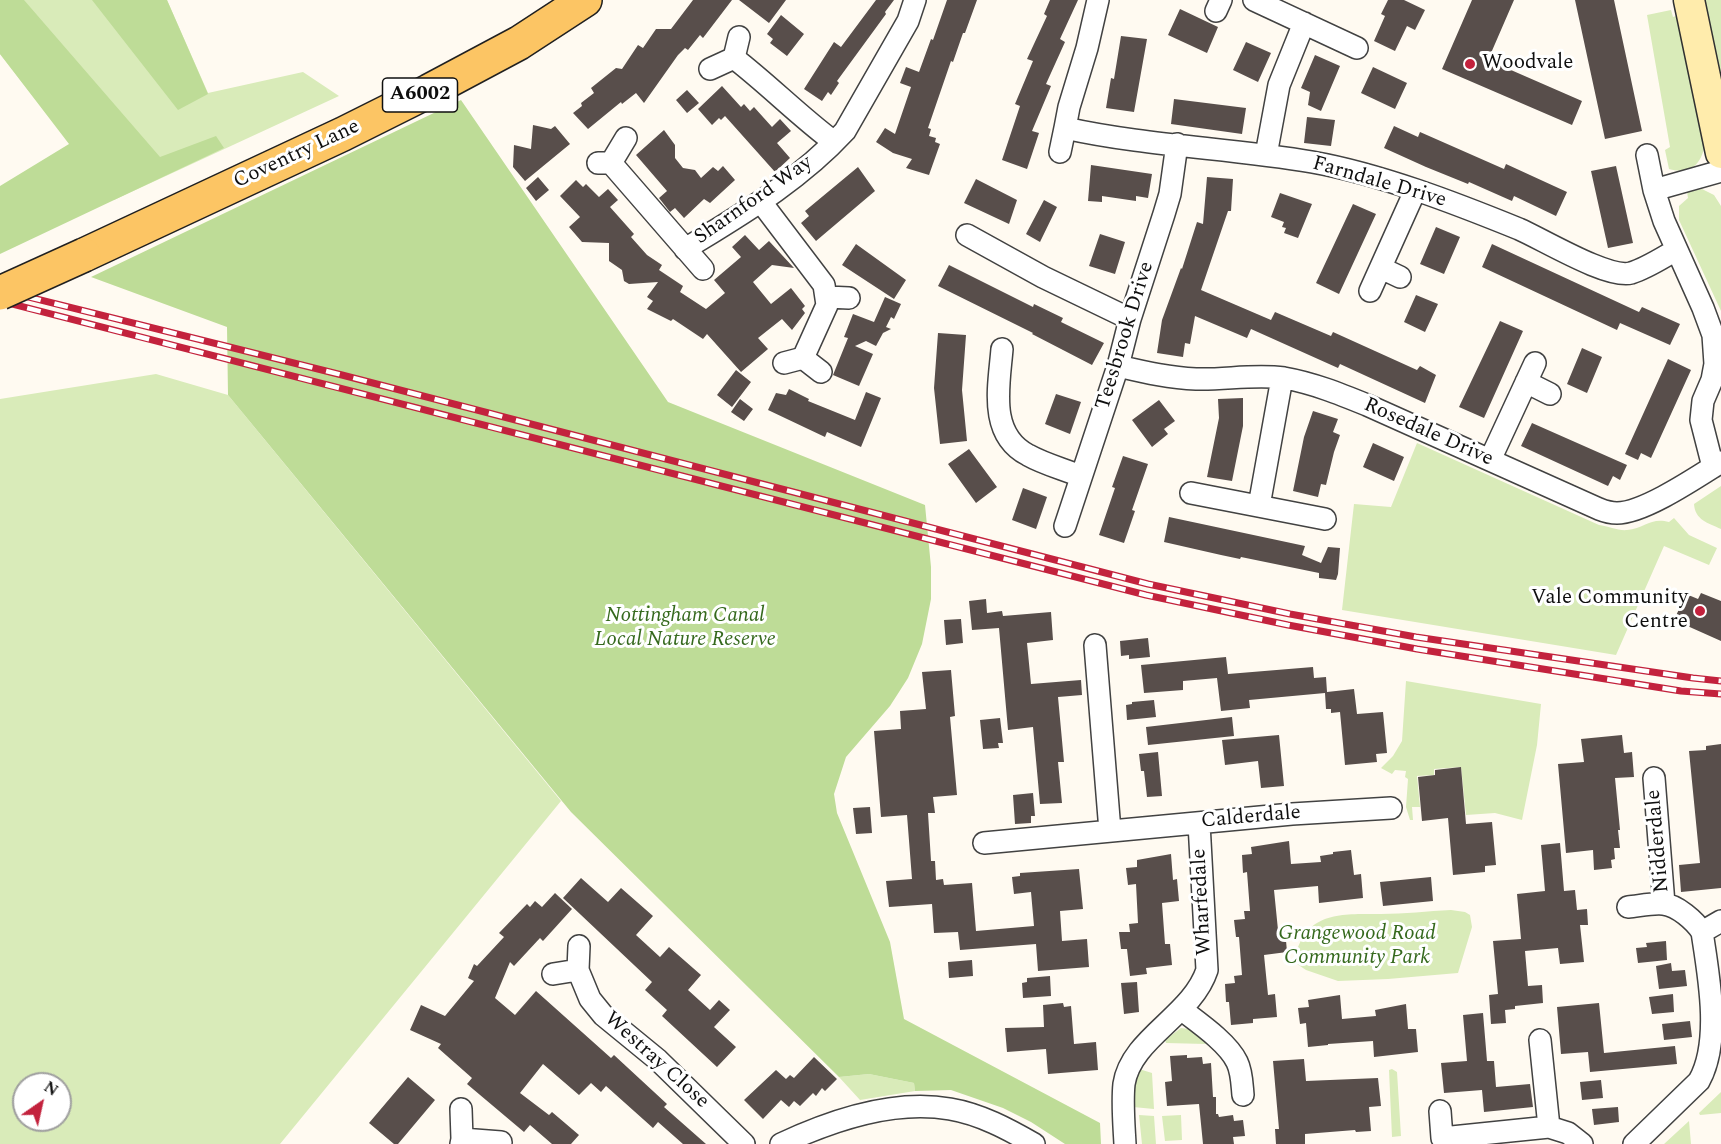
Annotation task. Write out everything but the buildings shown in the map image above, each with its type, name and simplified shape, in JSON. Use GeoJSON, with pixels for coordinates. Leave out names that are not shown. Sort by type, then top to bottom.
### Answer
{"type":"FeatureCollection","features":[{"type":"Feature","properties":{"kind":"main road","name":"Coventry Lane"},"geometry":{"type":"LineString","coordinates":[[0,293],[343,134],[429,91],[519,43],[585,0]]}},
{"type":"Feature","properties":{"kind":"street","name":"Sharnford Way"},"geometry":{"type":"LineString","coordinates":[[685,249],[761,202],[804,170],[845,131],[908,21],[915,0]]}},
{"type":"Feature","properties":{"kind":"street"},"geometry":{"type":"LineString","coordinates":[[1060,152],[1098,0]]}},
{"type":"Feature","properties":{"kind":"street"},"geometry":{"type":"LineString","coordinates":[[1254,0],[1356,48]]}},
{"type":"Feature","properties":{"kind":"street"},"geometry":{"type":"LineString","coordinates":[[1689,0],[1721,153]]}},
{"type":"Feature","properties":{"kind":"street"},"geometry":{"type":"LineString","coordinates":[[1266,155],[1279,85],[1304,23]]}},
{"type":"Feature","properties":{"kind":"street"},"geometry":{"type":"LineString","coordinates":[[734,58],[739,37]]}},
{"type":"Feature","properties":{"kind":"street"},"geometry":{"type":"LineString","coordinates":[[734,58],[763,80],[804,120],[834,142]]}},
{"type":"Feature","properties":{"kind":"street"},"geometry":{"type":"LineString","coordinates":[[710,69],[734,58]]}},
{"type":"Feature","properties":{"kind":"street","name":"Farndale Drive"},"geometry":{"type":"LineString","coordinates":[[1065,128],[1095,135],[1266,155],[1335,167],[1415,191],[1518,229],[1610,272],[1630,273],[1676,250]]}},
{"type":"Feature","properties":{"kind":"street"},"geometry":{"type":"LineString","coordinates":[[626,138],[604,163],[702,269]]}},
{"type":"Feature","properties":{"kind":"street","name":"Teesbrook Drive"},"geometry":{"type":"LineString","coordinates":[[1065,526],[1118,366],[1130,319],[1167,204],[1177,144]]}},
{"type":"Feature","properties":{"kind":"street"},"geometry":{"type":"LineString","coordinates":[[1647,155],[1654,190],[1676,250],[1713,335],[1715,364],[1712,380],[1703,401],[1701,420],[1717,465]]}},
{"type":"Feature","properties":{"kind":"street"},"geometry":{"type":"LineString","coordinates":[[1654,190],[1721,171]]}},
{"type":"Feature","properties":{"kind":"street"},"geometry":{"type":"LineString","coordinates":[[1370,291],[1415,191]]}},
{"type":"Feature","properties":{"kind":"street"},"geometry":{"type":"LineString","coordinates":[[761,202],[824,285],[827,305],[794,360],[821,372]]}},
{"type":"Feature","properties":{"kind":"street"},"geometry":{"type":"LineString","coordinates":[[967,235],[1046,269],[1130,319]]}},
{"type":"Feature","properties":{"kind":"street"},"geometry":{"type":"LineString","coordinates":[[1381,268],[1400,277]]}},
{"type":"Feature","properties":{"kind":"street"},"geometry":{"type":"LineString","coordinates":[[827,297],[849,298]]}},
{"type":"Feature","properties":{"kind":"street"},"geometry":{"type":"LineString","coordinates":[[1002,349],[998,405],[999,417],[1007,437],[1025,454],[1080,476]]}},
{"type":"Feature","properties":{"kind":"street","name":"Rosedale Drive"},"geometry":{"type":"LineString","coordinates":[[1118,366],[1193,379],[1265,376],[1305,382],[1330,390],[1599,509],[1618,513],[1638,508],[1717,465]]}},
{"type":"Feature","properties":{"kind":"street"},"geometry":{"type":"LineString","coordinates":[[1490,460],[1530,372],[1550,394]]}},
{"type":"Feature","properties":{"kind":"street"},"geometry":{"type":"LineString","coordinates":[[1258,506],[1282,378]]}},
{"type":"Feature","properties":{"kind":"street"},"geometry":{"type":"LineString","coordinates":[[1191,493],[1325,519]]}},
{"type":"Feature","properties":{"kind":"street"},"geometry":{"type":"LineString","coordinates":[[1095,645],[1110,831]]}},
{"type":"Feature","properties":{"kind":"street","name":"Nidderdale"},"geometry":{"type":"LineString","coordinates":[[1654,778],[1664,904]]}},
{"type":"Feature","properties":{"kind":"street","name":"Calderdale"},"geometry":{"type":"LineString","coordinates":[[984,843],[1391,808]]}},
{"type":"Feature","properties":{"kind":"street","name":"Wharfedale"},"geometry":{"type":"LineString","coordinates":[[1125,1144],[1124,1083],[1131,1065],[1142,1048],[1182,1010],[1198,989],[1207,970],[1198,823]]}},
{"type":"Feature","properties":{"kind":"street","name":"Nidderdale"},"geometry":{"type":"LineString","coordinates":[[1628,907],[1664,904],[1688,918],[1702,932]]}},
{"type":"Feature","properties":{"kind":"street"},"geometry":{"type":"LineString","coordinates":[[1634,1144],[1699,1081],[1707,1069],[1717,1036],[1702,932],[1721,921]]}},
{"type":"Feature","properties":{"kind":"street","name":"Westray Close"},"geometry":{"type":"LineString","coordinates":[[579,946],[578,970],[590,999],[603,1015],[658,1060],[744,1144]]}},
{"type":"Feature","properties":{"kind":"street"},"geometry":{"type":"LineString","coordinates":[[554,974],[578,970]]}},
{"type":"Feature","properties":{"kind":"street"},"geometry":{"type":"LineString","coordinates":[[1182,1010],[1212,1034],[1237,1061],[1243,1095]]}},
{"type":"Feature","properties":{"kind":"street"},"geometry":{"type":"LineString","coordinates":[[1540,1040],[1549,1127]]}},
{"type":"Feature","properties":{"kind":"street"},"geometry":{"type":"LineString","coordinates":[[782,1144],[811,1130],[866,1113],[929,1107],[974,1115],[1034,1144]]}},
{"type":"Feature","properties":{"kind":"street"},"geometry":{"type":"LineString","coordinates":[[461,1109],[461,1141],[501,1142]]}},
{"type":"Feature","properties":{"kind":"street"},"geometry":{"type":"LineString","coordinates":[[1440,1111],[1442,1138],[1549,1127],[1568,1133],[1582,1144]]}},
{"type":"Feature","properties":{"kind":"green space"},"geometry":{"type":"Polygon","coordinates":[[[0,0],[167,0],[208,93],[303,72],[339,96],[114,200],[0,54],[0,0]]]}},
{"type":"Feature","properties":{"kind":"green space"},"geometry":{"type":"Polygon","coordinates":[[[0,0],[24,0],[160,157],[216,136],[224,148],[0,254],[0,186],[69,144],[0,54],[0,0]]]}},
{"type":"Feature","properties":{"kind":"green space"},"geometry":{"type":"Polygon","coordinates":[[[92,0],[167,0],[208,94],[178,110],[92,0]]]}},
{"type":"Feature","properties":{"kind":"green space"},"geometry":{"type":"Polygon","coordinates":[[[1703,0],[1721,0],[1721,79],[1703,0]]]}},
{"type":"Feature","properties":{"kind":"green space"},"geometry":{"type":"Polygon","coordinates":[[[1671,10],[1673,17],[1676,16],[1705,143],[1698,162],[1689,169],[1683,170],[1669,169],[1665,150],[1670,147],[1647,15],[1671,10]]]}},
{"type":"Feature","properties":{"kind":"green space","name":"Nottingham Canal Local Nature Reserve"},"geometry":{"type":"Polygon","coordinates":[[[461,100],[668,402],[925,505],[931,567],[931,599],[922,644],[908,678],[890,706],[846,757],[834,794],[837,813],[890,942],[904,1019],[1100,1123],[1101,1144],[1065,1144],[1031,1122],[1003,1108],[951,1090],[915,1091],[914,1083],[869,1074],[839,1077],[571,812],[228,395],[227,327],[91,277],[461,100]]]}},
{"type":"Feature","properties":{"kind":"green space"},"geometry":{"type":"Polygon","coordinates":[[[1702,189],[1714,195],[1721,206],[1721,311],[1679,220],[1679,206],[1688,198],[1687,192],[1702,189]]]}},
{"type":"Feature","properties":{"kind":"green space"},"geometry":{"type":"Polygon","coordinates":[[[156,374],[228,395],[561,801],[280,1144],[0,1144],[0,399],[156,374]]]}},
{"type":"Feature","properties":{"kind":"green space"},"geometry":{"type":"Polygon","coordinates":[[[1417,443],[1599,525],[1627,530],[1657,521],[1669,522],[1674,518],[1689,535],[1717,548],[1709,565],[1664,546],[1616,655],[1342,610],[1354,504],[1391,507],[1417,443]]]}},
{"type":"Feature","properties":{"kind":"green space"},"geometry":{"type":"Polygon","coordinates":[[[1721,486],[1721,529],[1700,517],[1694,504],[1721,486]]]}},
{"type":"Feature","properties":{"kind":"green space"},"geometry":{"type":"Polygon","coordinates":[[[1406,681],[1541,704],[1537,745],[1522,820],[1495,813],[1466,815],[1461,767],[1434,769],[1434,775],[1417,776],[1420,807],[1412,807],[1413,820],[1410,820],[1406,807],[1408,779],[1405,777],[1406,771],[1395,770],[1392,774],[1381,768],[1393,756],[1402,741],[1406,681]]]}},
{"type":"Feature","properties":{"kind":"green space","name":"Grangewood Road Community Park"},"geometry":{"type":"Polygon","coordinates":[[[1451,910],[1470,915],[1472,927],[1458,973],[1338,981],[1306,970],[1294,962],[1299,945],[1306,933],[1315,924],[1326,919],[1351,914],[1398,914],[1451,910]]]}},
{"type":"Feature","properties":{"kind":"green space"},"geometry":{"type":"Polygon","coordinates":[[[1181,1028],[1197,1030],[1206,1044],[1166,1043],[1165,1040],[1181,1028]]]}},
{"type":"Feature","properties":{"kind":"green space"},"geometry":{"type":"Polygon","coordinates":[[[1139,1069],[1152,1073],[1154,1109],[1133,1107],[1134,1086],[1139,1069]]]}},
{"type":"Feature","properties":{"kind":"green space"},"geometry":{"type":"Polygon","coordinates":[[[1389,1070],[1397,1072],[1401,1136],[1392,1137],[1389,1070]]]}},
{"type":"Feature","properties":{"kind":"green space"},"geometry":{"type":"Polygon","coordinates":[[[869,1074],[914,1083],[915,1091],[860,1100],[839,1077],[869,1074]]]}},
{"type":"Feature","properties":{"kind":"green space"},"geometry":{"type":"Polygon","coordinates":[[[1721,1092],[1721,1113],[1700,1115],[1699,1113],[1721,1092]]]}},
{"type":"Feature","properties":{"kind":"green space"},"geometry":{"type":"Polygon","coordinates":[[[1139,1115],[1154,1116],[1156,1144],[1142,1144],[1139,1115]]]}},
{"type":"Feature","properties":{"kind":"green space"},"geometry":{"type":"Polygon","coordinates":[[[1181,1115],[1182,1140],[1165,1141],[1162,1116],[1181,1115]]]}},
{"type":"Feature","properties":{"kind":"green space"},"geometry":{"type":"Polygon","coordinates":[[[1689,1121],[1691,1144],[1664,1144],[1689,1121]]]}},
{"type":"Feature","properties":{"kind":"railway"},"geometry":{"type":"LineString","coordinates":[[0,290],[342,375],[1148,584],[1290,614],[1416,637],[1721,681]]}},
{"type":"Feature","properties":{"kind":"railway"},"geometry":{"type":"LineString","coordinates":[[0,301],[1146,595],[1417,649],[1681,691],[1721,694]]}},
{"type":"Feature","properties":{"kind":"place","name":"Woodvale"},"geometry":{"type":"Point","coordinates":[1470,64]}},
{"type":"Feature","properties":{"kind":"place","name":"Vale Community Centre"},"geometry":{"type":"Point","coordinates":[1700,611]}}]}
